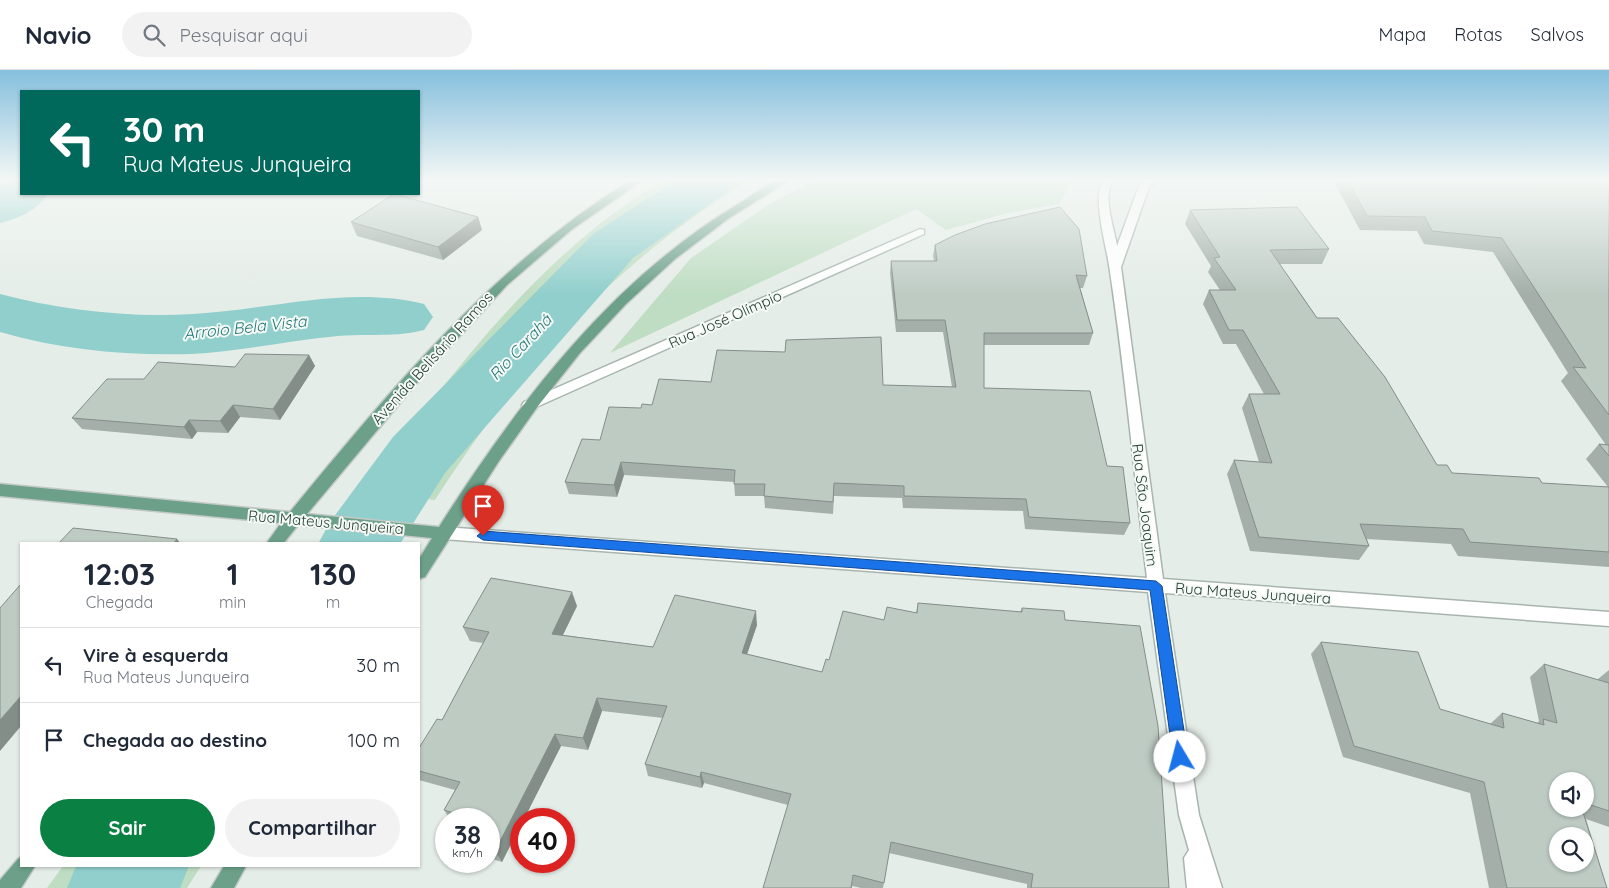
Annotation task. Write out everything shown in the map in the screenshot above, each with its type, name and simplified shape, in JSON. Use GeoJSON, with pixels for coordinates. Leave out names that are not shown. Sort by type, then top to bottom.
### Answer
{"type":"FeatureCollection","features":[{"type":"Feature","properties":{"kind":"main road","name":"Avenida Belisário Ramos"},"geometry":{"type":"LineString","coordinates":[[276,542],[450,335],[494,289],[543,245],[579,218]]}},
{"type":"Feature","properties":{"kind":"main road"},"geometry":{"type":"LineString","coordinates":[[420,570],[529,405],[589,334],[648,275],[725,218]]}},
{"type":"Feature","properties":{"kind":"main road","name":"Rua Mateus Junqueira"},"geometry":{"type":"LineString","coordinates":[[0,490],[293,520],[443,533]]}},
{"type":"Feature","properties":{"kind":"main road"},"geometry":{"type":"LineString","coordinates":[[8,888],[23,867]]}},
{"type":"Feature","properties":{"kind":"main road"},"geometry":{"type":"LineString","coordinates":[[222,888],[235,867]]}},
{"type":"Feature","properties":{"kind":"street","name":"Rua São Joaquim"},"geometry":{"type":"LineString","coordinates":[[1106,218],[1115,267],[1156,586],[1189,814],[1211,888]]}},
{"type":"Feature","properties":{"kind":"street","name":"Rua São Joaquim"},"geometry":{"type":"LineString","coordinates":[[1115,267],[1132,218]]}},
{"type":"Feature","properties":{"kind":"street","name":"Rua José Olímpio"},"geometry":{"type":"LineString","coordinates":[[529,405],[920,232]]}},
{"type":"Feature","properties":{"kind":"street","name":"Rua Mateus Junqueira"},"geometry":{"type":"LineString","coordinates":[[443,533],[1609,619]]}},
{"type":"Feature","properties":{"kind":"street"},"geometry":{"type":"LineString","coordinates":[[1189,814],[1198,888]]}},
{"type":"Feature","properties":{"kind":"green space"},"geometry":{"type":"Polygon","coordinates":[[[608,218],[693,218],[654,247],[612,283],[573,321],[502,404],[468,450],[435,500],[362,491],[463,362],[498,321],[575,244],[608,218]]]}},
{"type":"Feature","properties":{"kind":"green space"},"geometry":{"type":"Polygon","coordinates":[[[749,218],[897,218],[610,353],[691,258],[749,218]]]}},
{"type":"Feature","properties":{"kind":"green space"},"geometry":{"type":"Polygon","coordinates":[[[929,218],[989,218],[946,230],[929,218]]]}},
{"type":"Feature","properties":{"kind":"green space"},"geometry":{"type":"Polygon","coordinates":[[[62,867],[200,867],[187,888],[47,888],[62,867]]]}},
{"type":"Feature","properties":{"kind":"building"},"geometry":{"type":"Polygon","coordinates":[[[357,218],[476,218],[438,247],[351,222],[357,218]]]}},
{"type":"Feature","properties":{"kind":"building"},"geometry":{"type":"Polygon","coordinates":[[[1011,218],[1070,218],[1079,229],[1087,276],[1076,275],[1093,333],[984,333],[984,388],[1090,391],[1107,466],[1123,467],[1130,523],[1029,517],[1026,499],[904,496],[904,486],[834,483],[833,502],[764,496],[765,484],[734,484],[735,470],[621,462],[614,485],[565,482],[582,439],[600,440],[609,407],[641,408],[642,404],[652,405],[659,379],[711,382],[717,350],[785,352],[786,340],[881,337],[883,385],[956,387],[945,320],[897,320],[891,261],[937,261],[935,245],[985,224],[1011,218]]]}},
{"type":"Feature","properties":{"kind":"building"},"geometry":{"type":"Polygon","coordinates":[[[1195,218],[1306,218],[1329,249],[1270,250],[1317,318],[1338,318],[1385,377],[1437,465],[1447,465],[1452,473],[1539,478],[1542,483],[1609,487],[1609,552],[1470,542],[1463,529],[1360,524],[1369,546],[1259,537],[1234,460],[1272,463],[1249,394],[1280,394],[1243,330],[1229,330],[1209,290],[1236,290],[1214,258],[1220,257],[1195,218]]]}},
{"type":"Feature","properties":{"kind":"building"},"geometry":{"type":"Polygon","coordinates":[[[1426,218],[1609,218],[1609,415],[1573,367],[1586,368],[1502,238],[1432,231],[1426,218]]]}},
{"type":"Feature","properties":{"kind":"building"},"geometry":{"type":"Polygon","coordinates":[[[245,354],[309,355],[273,409],[233,405],[220,421],[189,420],[184,427],[72,418],[107,379],[144,379],[158,362],[235,367],[245,354]]]}},
{"type":"Feature","properties":{"kind":"building"},"geometry":{"type":"Polygon","coordinates":[[[1599,444],[1609,445],[1609,456],[1599,444]]]}},
{"type":"Feature","properties":{"kind":"building"},"geometry":{"type":"Polygon","coordinates":[[[73,528],[177,539],[175,542],[60,542],[73,528]]]}},
{"type":"Feature","properties":{"kind":"building"},"geometry":{"type":"Polygon","coordinates":[[[491,578],[572,592],[552,634],[653,647],[675,595],[756,611],[742,653],[822,672],[826,659],[829,660],[843,611],[884,620],[887,607],[917,613],[918,603],[1022,612],[1022,608],[1064,611],[1065,620],[1140,626],[1158,726],[1169,888],[1031,888],[1033,874],[891,842],[884,883],[853,875],[851,888],[763,888],[791,794],[701,772],[700,777],[645,764],[667,706],[597,698],[583,738],[555,734],[517,808],[510,808],[510,822],[500,841],[500,808],[445,808],[460,782],[420,771],[420,746],[437,719],[442,720],[489,632],[463,627],[491,578]]]}},
{"type":"Feature","properties":{"kind":"building"},"geometry":{"type":"Polygon","coordinates":[[[20,585],[20,697],[0,720],[0,608],[20,585]]]}},
{"type":"Feature","properties":{"kind":"building"},"geometry":{"type":"Polygon","coordinates":[[[1321,642],[1418,652],[1440,709],[1504,728],[1502,713],[1544,725],[1543,719],[1557,723],[1544,664],[1609,683],[1609,811],[1594,806],[1594,772],[1549,772],[1549,817],[1585,817],[1588,827],[1549,827],[1549,872],[1594,872],[1594,847],[1607,888],[1507,888],[1484,782],[1354,746],[1321,642]]]}},
{"type":"Feature","properties":{"kind":"waterway","name":"Rio Carahá"},"geometry":{"type":"LineString","coordinates":[[359,542],[419,455],[613,246],[654,218]]}},
{"type":"Feature","properties":{"kind":"waterway","name":"Arroio Bela Vista"},"geometry":{"type":"LineString","coordinates":[[0,313],[44,325],[105,332],[192,334],[339,317],[402,317]]}},
{"type":"Feature","properties":{"kind":"waterway","name":"Rio Carahá"},"geometry":{"type":"LineString","coordinates":[[121,888],[135,867]]}},
{"type":"Feature","properties":{"kind":"route"},"geometry":{"type":"LineString","coordinates":[[483,536],[1156,586],[1180,757]]}}]}
